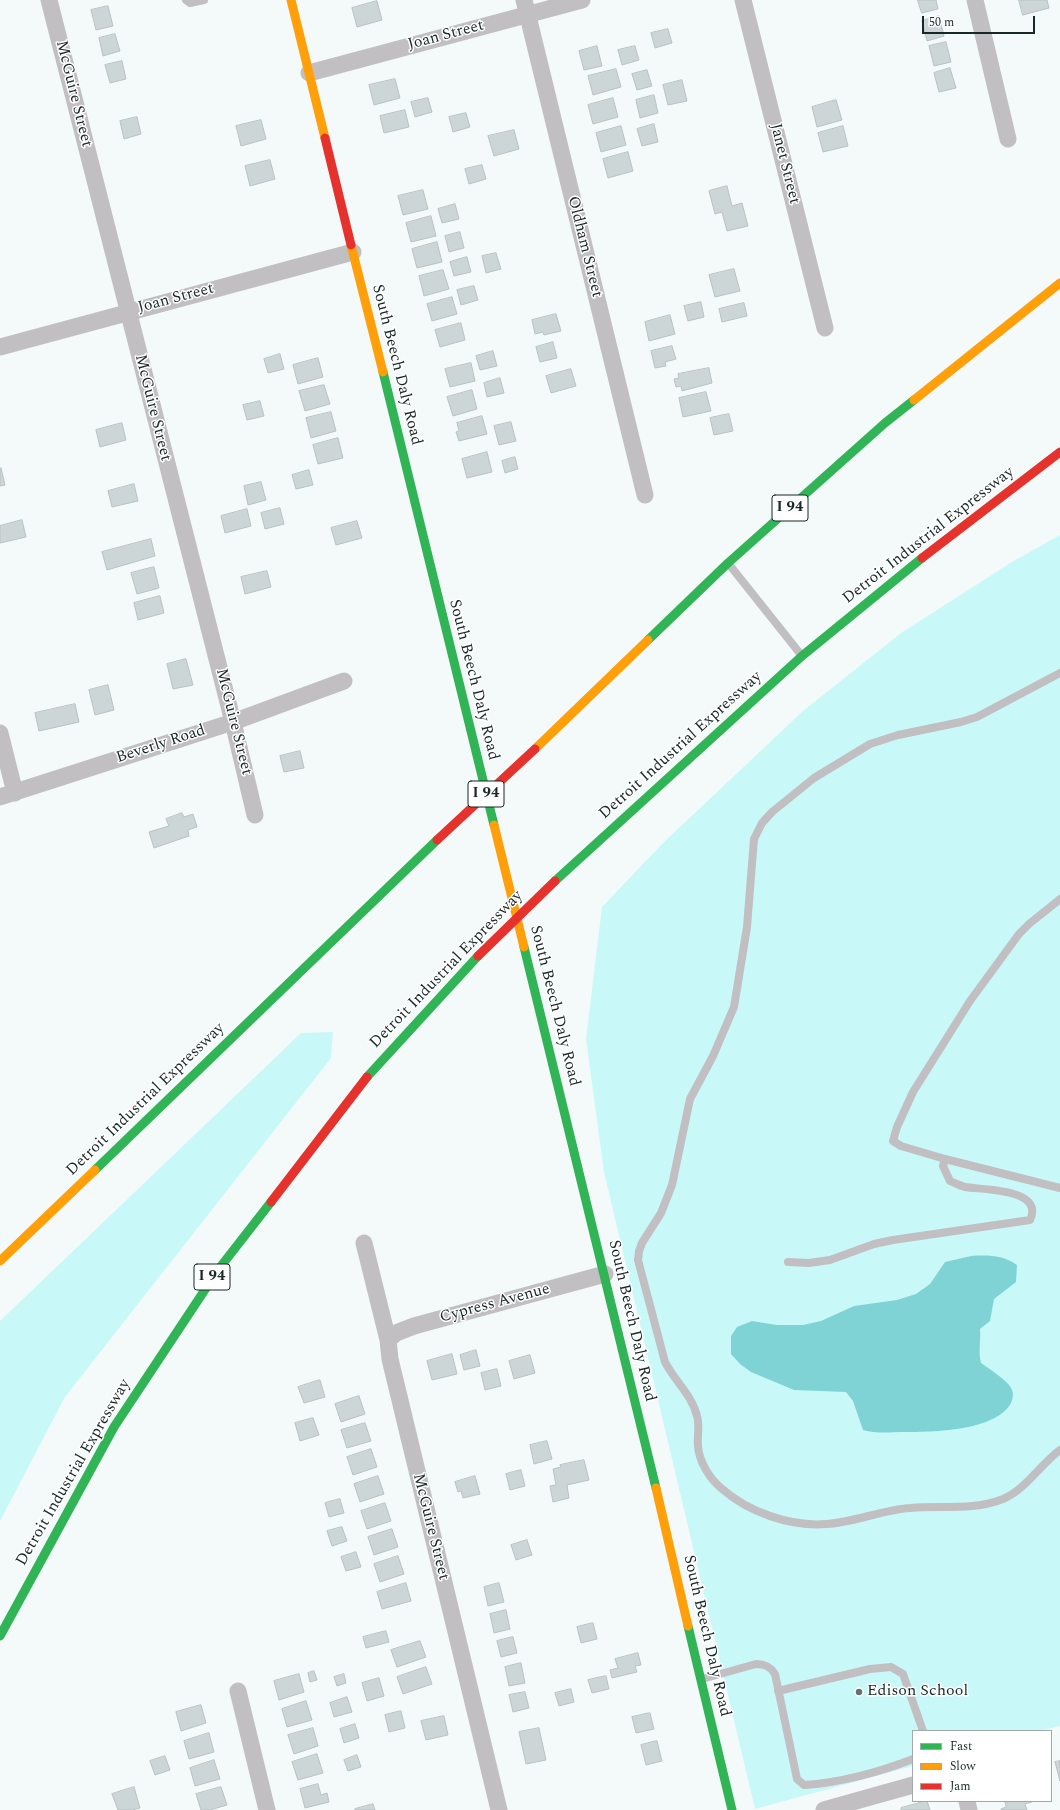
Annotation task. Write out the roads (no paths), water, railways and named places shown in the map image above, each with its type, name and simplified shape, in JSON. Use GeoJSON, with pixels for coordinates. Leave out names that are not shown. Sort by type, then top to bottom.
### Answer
{"type":"FeatureCollection","features":[{"type":"Feature","properties":{"kind":"main road","name":"South Beech Daly Road"},"geometry":{"type":"LineString","coordinates":[[291,0],[605,1274],[732,1810]]}},
{"type":"Feature","properties":{"kind":"main road","name":"Detroit Industrial Expressway"},"geometry":{"type":"LineString","coordinates":[[0,1261],[437,840],[535,749],[728,563],[885,423],[1060,283]]}},
{"type":"Feature","properties":{"kind":"main road","name":"Detroit Industrial Expressway"},"geometry":{"type":"LineString","coordinates":[[0,1636],[114,1427],[218,1270],[375,1066],[478,956],[555,881],[802,656],[934,549],[1060,452]]}},
{"type":"Feature","properties":{"kind":"street","name":"McGuire Street"},"geometry":{"type":"LineString","coordinates":[[49,0],[233,722],[255,815]]}},
{"type":"Feature","properties":{"kind":"street","name":"Joan Street"},"geometry":{"type":"LineString","coordinates":[[309,73],[526,7],[582,0]]}},
{"type":"Feature","properties":{"kind":"street","name":"Janet Street"},"geometry":{"type":"LineString","coordinates":[[743,0],[825,328]]}},
{"type":"Feature","properties":{"kind":"street"},"geometry":{"type":"LineString","coordinates":[[975,0],[1008,139]]}},
{"type":"Feature","properties":{"kind":"street","name":"Oldham Street"},"geometry":{"type":"LineString","coordinates":[[526,7],[644,495]]}},
{"type":"Feature","properties":{"kind":"street","name":"Joan Street"},"geometry":{"type":"LineString","coordinates":[[0,347],[353,252]]}},
{"type":"Feature","properties":{"kind":"street","name":"Beverly Road"},"geometry":{"type":"LineString","coordinates":[[7,795],[233,722],[344,681]]}},
{"type":"Feature","properties":{"kind":"street"},"geometry":{"type":"LineString","coordinates":[[0,733],[7,795]]}},
{"type":"Feature","properties":{"kind":"street","name":"McGuire Street"},"geometry":{"type":"LineString","coordinates":[[364,1243],[388,1340],[390,1359],[499,1810]]}},
{"type":"Feature","properties":{"kind":"street","name":"Cypress Avenue"},"geometry":{"type":"LineString","coordinates":[[388,1340],[396,1333],[414,1326],[605,1274]]}},
{"type":"Feature","properties":{"kind":"street"},"geometry":{"type":"LineString","coordinates":[[238,1692],[267,1810]]}},
{"type":"Feature","properties":{"kind":"street"},"geometry":{"type":"LineString","coordinates":[[824,1810],[912,1786]]}},
{"type":"Feature","properties":{"kind":"lane"},"geometry":{"type":"LineString","coordinates":[[186,0],[190,3],[204,0]]}},
{"type":"Feature","properties":{"kind":"lane"},"geometry":{"type":"LineString","coordinates":[[728,563],[802,656]]}},
{"type":"Feature","properties":{"kind":"lane"},"geometry":{"type":"LineString","coordinates":[[1060,673],[977,717],[961,722],[898,735],[870,744],[814,778],[772,812],[762,823],[754,839],[747,927],[734,1007],[713,1056],[690,1099],[672,1186],[661,1213],[642,1243],[638,1260],[664,1362],[692,1404],[697,1416],[698,1445],[705,1467],[720,1487],[739,1501],[776,1518],[794,1523],[827,1524],[909,1508],[965,1506],[993,1502],[1013,1494],[1042,1465],[1060,1450]]}},
{"type":"Feature","properties":{"kind":"lane"},"geometry":{"type":"LineString","coordinates":[[1060,899],[1019,934],[979,988],[960,1016],[940,1052],[913,1092],[893,1141],[901,1146],[945,1159],[974,1165],[1060,1188]]}},
{"type":"Feature","properties":{"kind":"lane"},"geometry":{"type":"LineString","coordinates":[[788,1262],[809,1263],[830,1260],[858,1249],[887,1241],[1030,1220],[1033,1213],[1032,1206],[1018,1195],[1007,1191],[964,1187],[950,1181],[943,1166],[945,1159]]}},
{"type":"Feature","properties":{"kind":"lane"},"geometry":{"type":"LineString","coordinates":[[701,1679],[756,1664],[764,1664],[772,1668],[775,1674],[797,1779],[804,1785],[817,1785],[888,1769],[912,1759]]}},
{"type":"Feature","properties":{"kind":"lane"},"geometry":{"type":"LineString","coordinates":[[778,1691],[870,1669],[891,1667],[903,1674],[923,1730]]}},
{"type":"Feature","properties":{"kind":"water"},"geometry":{"type":"Polygon","coordinates":[[[971,1256],[1001,1257],[1017,1265],[1016,1282],[994,1299],[990,1321],[980,1329],[981,1363],[1006,1382],[1013,1393],[1011,1403],[1003,1412],[992,1419],[963,1428],[947,1430],[873,1432],[863,1430],[853,1401],[846,1392],[794,1390],[751,1372],[740,1364],[731,1354],[731,1336],[737,1327],[752,1321],[777,1325],[803,1325],[821,1321],[854,1306],[897,1300],[916,1294],[930,1284],[945,1262],[971,1256]]]}},
{"type":"Feature","properties":{"kind":"place","name":"Edison School"},"geometry":{"type":"Point","coordinates":[859,1692]}}]}
